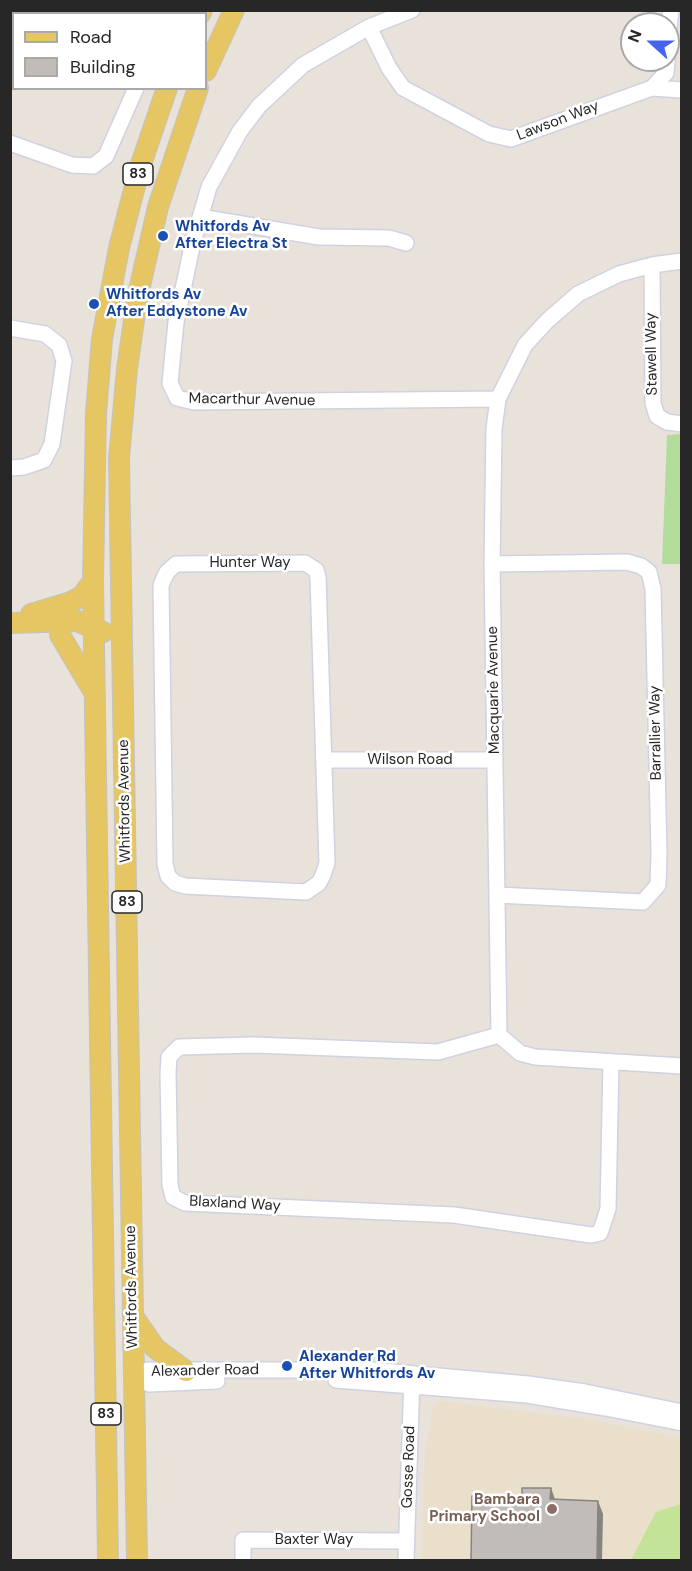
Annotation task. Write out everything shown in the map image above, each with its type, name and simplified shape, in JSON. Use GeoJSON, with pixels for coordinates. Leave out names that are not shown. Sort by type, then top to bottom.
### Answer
{"type":"FeatureCollection","features":[{"type":"Feature","properties":{"kind":"main road"},"geometry":{"type":"LineString","coordinates":[[207,69],[234,10]]}},
{"type":"Feature","properties":{"kind":"main road","name":"Whitfords Avenue"},"geometry":{"type":"LineString","coordinates":[[108,1560],[96,628],[93,581],[95,425],[102,339],[119,249],[139,170],[167,90]]}},
{"type":"Feature","properties":{"kind":"main road","name":"Whitfords Avenue"},"geometry":{"type":"LineString","coordinates":[[137,1560],[119,458],[133,320],[158,207],[197,90]]}},
{"type":"Feature","properties":{"kind":"main road"},"geometry":{"type":"LineString","coordinates":[[10,616],[32,614],[71,602],[82,596],[93,581]]}},
{"type":"Feature","properties":{"kind":"main road"},"geometry":{"type":"LineString","coordinates":[[10,635],[77,634],[96,628],[121,609]]}},
{"type":"Feature","properties":{"kind":"main road"},"geometry":{"type":"LineString","coordinates":[[10,622],[76,621],[96,628],[108,635],[119,650],[124,666]]}},
{"type":"Feature","properties":{"kind":"main road"},"geometry":{"type":"LineString","coordinates":[[60,635],[97,698]]}},
{"type":"Feature","properties":{"kind":"main road"},"geometry":{"type":"LineString","coordinates":[[104,1308],[123,1368],[134,1377],[121,1387],[116,1398],[106,1521]]}},
{"type":"Feature","properties":{"kind":"main road"},"geometry":{"type":"LineString","coordinates":[[133,1316],[156,1348],[186,1371]]}},
{"type":"Feature","properties":{"kind":"street","name":"Macarthur Avenue"},"geometry":{"type":"LineString","coordinates":[[412,10],[369,27],[303,65],[259,105],[220,164],[200,217],[176,322],[170,383],[177,398],[194,402],[498,399]]}},
{"type":"Feature","properties":{"kind":"street","name":"Lawson Way"},"geometry":{"type":"LineString","coordinates":[[369,27],[388,68],[403,88],[489,134],[511,139],[652,88]]}},
{"type":"Feature","properties":{"kind":"street"},"geometry":{"type":"LineString","coordinates":[[652,88],[666,72]]}},
{"type":"Feature","properties":{"kind":"street"},"geometry":{"type":"LineString","coordinates":[[652,88],[681,90]]}},
{"type":"Feature","properties":{"kind":"street"},"geometry":{"type":"LineString","coordinates":[[10,143],[72,165],[93,166],[106,156],[135,90]]}},
{"type":"Feature","properties":{"kind":"street"},"geometry":{"type":"LineString","coordinates":[[200,217],[319,237],[389,238],[406,243]]}},
{"type":"Feature","properties":{"kind":"street","name":"Macquarie Avenue"},"geometry":{"type":"LineString","coordinates":[[499,1035],[492,564],[494,429],[498,399],[525,345],[547,321],[578,294],[619,274],[652,265],[681,261]]}},
{"type":"Feature","properties":{"kind":"street","name":"Stawell Way"},"geometry":{"type":"LineString","coordinates":[[652,265],[653,403],[657,416],[667,422],[681,424]]}},
{"type":"Feature","properties":{"kind":"street"},"geometry":{"type":"LineString","coordinates":[[10,328],[45,334],[60,345],[64,361],[52,444],[44,460],[24,468],[10,468]]}},
{"type":"Feature","properties":{"kind":"street","name":"Hunter Way"},"geometry":{"type":"LineString","coordinates":[[296,562],[305,563],[316,570],[325,760],[327,863],[319,883],[306,892],[185,886],[175,883],[168,876],[165,853],[161,585],[167,572],[176,564],[296,562]]}},
{"type":"Feature","properties":{"kind":"street","name":"Barrallier Way"},"geometry":{"type":"LineString","coordinates":[[492,564],[627,562],[641,566],[649,572],[653,589],[659,854],[658,885],[643,902],[497,895]]}},
{"type":"Feature","properties":{"kind":"street","name":"Wilson Road"},"geometry":{"type":"LineString","coordinates":[[325,760],[494,760]]}},
{"type":"Feature","properties":{"kind":"street"},"geometry":{"type":"LineString","coordinates":[[499,1035],[519,1053],[535,1057],[681,1066]]}},
{"type":"Feature","properties":{"kind":"street","name":"Blaxland Way"},"geometry":{"type":"LineString","coordinates":[[499,1035],[438,1052],[254,1046],[178,1047],[169,1057],[168,1073],[170,1185],[173,1197],[185,1203],[442,1214],[591,1235],[600,1233],[608,1209],[611,1062]]}},
{"type":"Feature","properties":{"kind":"street","name":"Alexander Road"},"geometry":{"type":"LineString","coordinates":[[134,1377],[148,1370],[371,1370],[412,1379],[556,1399],[681,1424]]}},
{"type":"Feature","properties":{"kind":"street","name":"Alexander Road"},"geometry":{"type":"LineString","coordinates":[[134,1377],[148,1384],[313,1378],[412,1379],[585,1392],[681,1412]]}},
{"type":"Feature","properties":{"kind":"street","name":"Gosse Road"},"geometry":{"type":"LineString","coordinates":[[406,1560],[412,1379]]}},
{"type":"Feature","properties":{"kind":"street","name":"Baxter Way"},"geometry":{"type":"LineString","coordinates":[[243,1560],[243,1540],[407,1541]]}},
{"type":"Feature","properties":{"kind":"shaded area","name":"Bambara Primary School"},"geometry":{"type":"Polygon","coordinates":[[[440,1401],[587,1419],[681,1438],[681,1560],[422,1560],[425,1457],[433,1405],[440,1401]]]}},
{"type":"Feature","properties":{"kind":"green space"},"geometry":{"type":"Polygon","coordinates":[[[681,434],[681,564],[662,564],[667,435],[681,434]]]}},
{"type":"Feature","properties":{"kind":"green space"},"geometry":{"type":"Polygon","coordinates":[[[681,1504],[681,1560],[631,1560],[656,1512],[681,1504]]]}},
{"type":"Feature","properties":{"kind":"building"},"geometry":{"type":"Polygon","coordinates":[[[522,1488],[551,1488],[550,1499],[598,1501],[597,1560],[471,1560],[472,1496],[522,1497],[522,1488]]]}},
{"type":"Feature","properties":{"kind":"place","name":"Whitfords Av After Electra St"},"geometry":{"type":"Point","coordinates":[163,236]}},
{"type":"Feature","properties":{"kind":"place","name":"Whitfords Av After Eddystone Av"},"geometry":{"type":"Point","coordinates":[94,304]}},
{"type":"Feature","properties":{"kind":"place","name":"Alexander Rd After Whitfords Av"},"geometry":{"type":"Point","coordinates":[287,1366]}},
{"type":"Feature","properties":{"kind":"place","name":"Bambara Primary School"},"geometry":{"type":"Point","coordinates":[552,1509]}}]}
